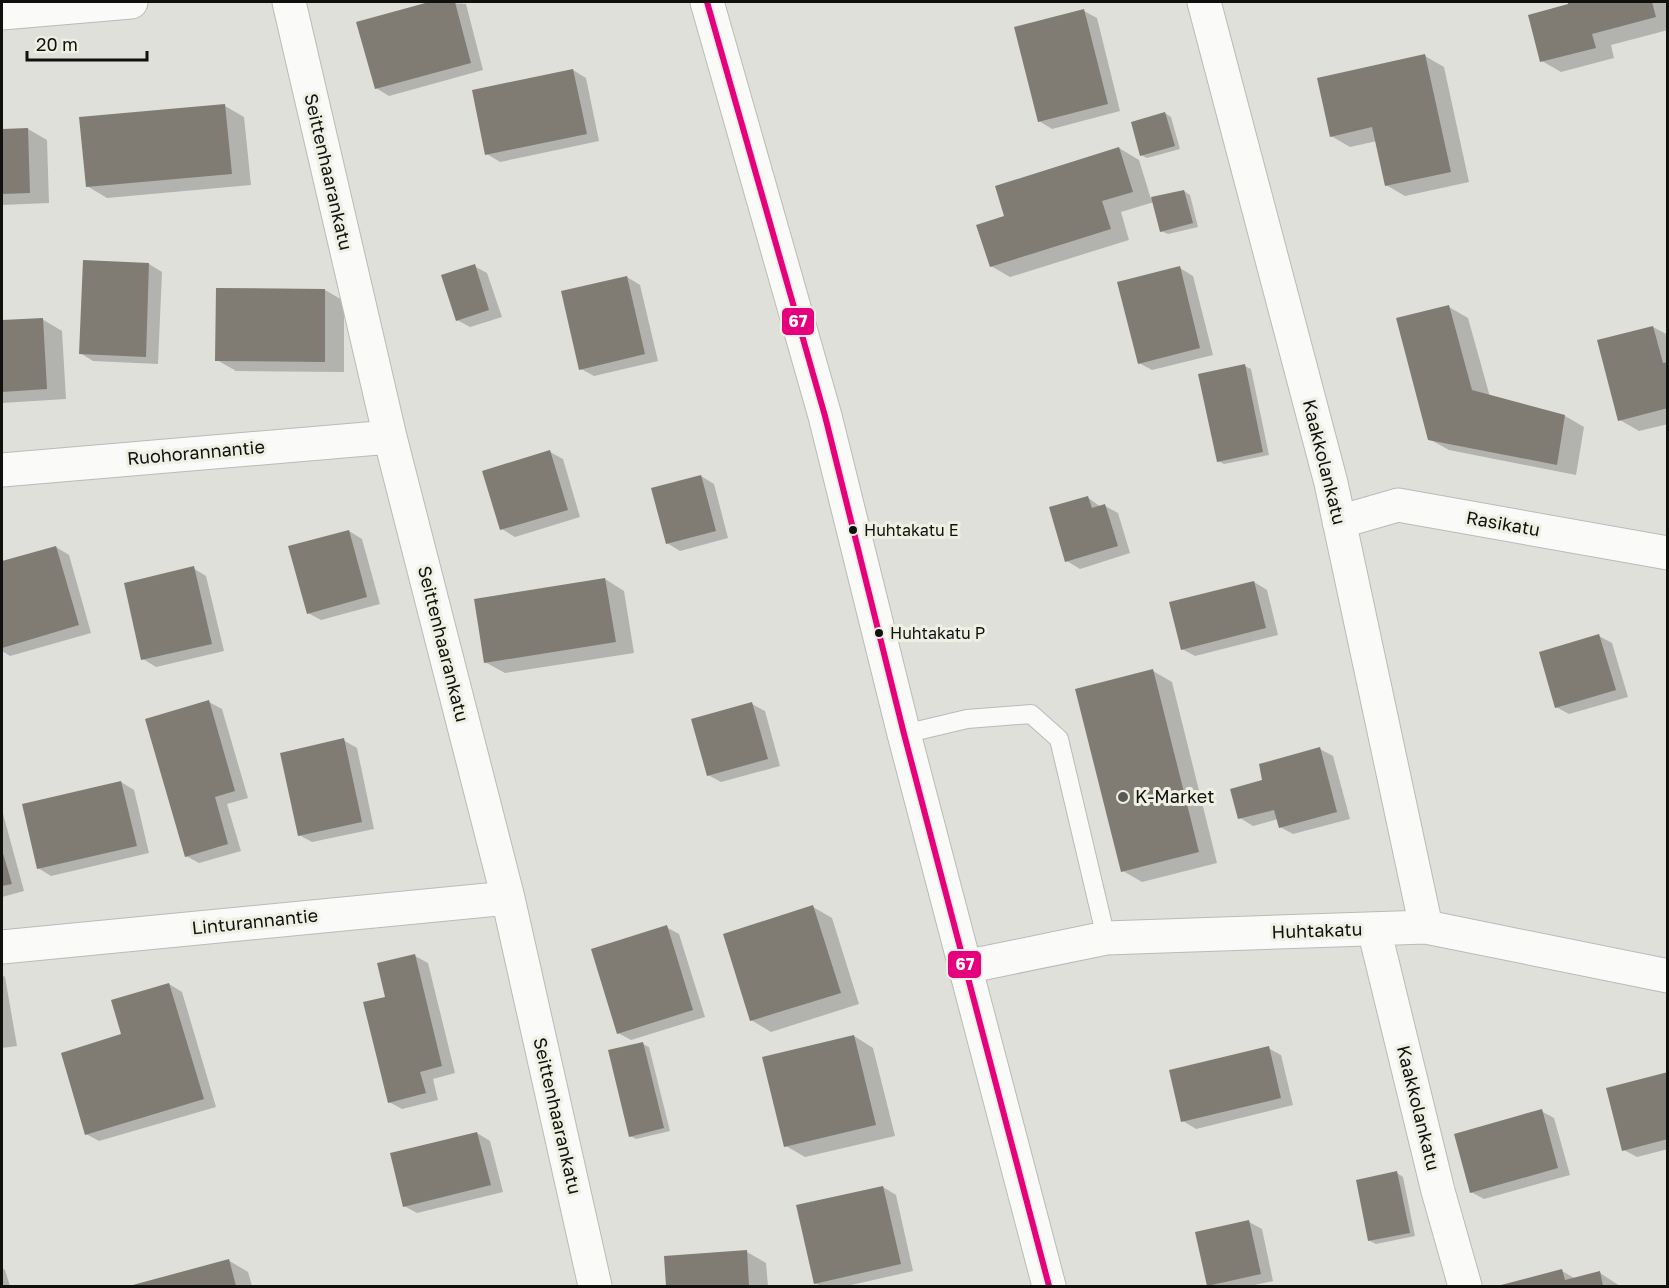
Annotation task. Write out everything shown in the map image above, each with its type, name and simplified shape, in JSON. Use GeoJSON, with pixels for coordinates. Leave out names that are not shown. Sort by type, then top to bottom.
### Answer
{"type":"FeatureCollection","features":[{"type":"Feature","properties":{"kind":"street"},"geometry":{"type":"LineString","coordinates":[[2,14],[131,2]]}},
{"type":"Feature","properties":{"kind":"street","name":"Seittenhaarankatu"},"geometry":{"type":"LineString","coordinates":[[289,2],[390,437],[508,898],[595,1287]]}},
{"type":"Feature","properties":{"kind":"street"},"geometry":{"type":"LineString","coordinates":[[707,2],[825,416],[904,734],[1049,1287]]}},
{"type":"Feature","properties":{"kind":"street","name":"Kaakkolankatu"},"geometry":{"type":"LineString","coordinates":[[1204,2],[1340,522],[1426,927]]}},
{"type":"Feature","properties":{"kind":"street","name":"Ruohorannantie"},"geometry":{"type":"LineString","coordinates":[[2,470],[390,437]]}},
{"type":"Feature","properties":{"kind":"street","name":"Rasikatu"},"geometry":{"type":"LineString","coordinates":[[1340,522],[1398,505],[1668,553]]}},
{"type":"Feature","properties":{"kind":"street","name":"Linturannantie"},"geometry":{"type":"LineString","coordinates":[[2,947],[508,898]]}},
{"type":"Feature","properties":{"kind":"street","name":"Huhtakatu"},"geometry":{"type":"LineString","coordinates":[[965,967],[1106,938],[1426,927],[1668,976]]}},
{"type":"Feature","properties":{"kind":"street","name":"Kaakkolankatu"},"geometry":{"type":"LineString","coordinates":[[1374,929],[1438,1191],[1465,1287]]}},
{"type":"Feature","properties":{"kind":"lane"},"geometry":{"type":"LineString","coordinates":[[904,734],[967,719],[1031,714],[1059,739],[1106,938]]}},
{"type":"Feature","properties":{"kind":"building"},"geometry":{"type":"Polygon","coordinates":[[[429,2],[455,2],[471,63],[375,89],[356,22],[429,2]]]}},
{"type":"Feature","properties":{"kind":"building"},"geometry":{"type":"Polygon","coordinates":[[[1568,2],[1652,2],[1656,17],[1592,34],[1596,48],[1540,62],[1528,15],[1568,4],[1568,2]]]}},
{"type":"Feature","properties":{"kind":"building"},"geometry":{"type":"Polygon","coordinates":[[[1084,9],[1108,104],[1038,122],[1014,27],[1084,9]]]}},
{"type":"Feature","properties":{"kind":"building"},"geometry":{"type":"Polygon","coordinates":[[[1425,54],[1451,172],[1385,186],[1372,127],[1330,137],[1317,78],[1425,54]]]}},
{"type":"Feature","properties":{"kind":"building"},"geometry":{"type":"Polygon","coordinates":[[[573,69],[587,134],[485,155],[472,90],[573,69]]]}},
{"type":"Feature","properties":{"kind":"building"},"geometry":{"type":"Polygon","coordinates":[[[225,104],[232,174],[86,187],[79,117],[225,104]]]}},
{"type":"Feature","properties":{"kind":"building"},"geometry":{"type":"Polygon","coordinates":[[[1165,112],[1175,146],[1140,156],[1131,122],[1165,112]]]}},
{"type":"Feature","properties":{"kind":"building"},"geometry":{"type":"Polygon","coordinates":[[[28,128],[30,193],[2,194],[2,129],[28,128]]]}},
{"type":"Feature","properties":{"kind":"building"},"geometry":{"type":"Polygon","coordinates":[[[1119,147],[1133,192],[1102,201],[1111,229],[990,267],[976,225],[1004,216],[995,186],[1119,147]]]}},
{"type":"Feature","properties":{"kind":"building"},"geometry":{"type":"Polygon","coordinates":[[[1184,190],[1193,223],[1160,232],[1151,197],[1184,190]]]}},
{"type":"Feature","properties":{"kind":"building"},"geometry":{"type":"Polygon","coordinates":[[[83,260],[149,263],[146,357],[79,354],[83,260]]]}},
{"type":"Feature","properties":{"kind":"building"},"geometry":{"type":"Polygon","coordinates":[[[475,264],[489,310],[456,321],[441,275],[475,264]]]}},
{"type":"Feature","properties":{"kind":"building"},"geometry":{"type":"Polygon","coordinates":[[[1180,266],[1200,348],[1138,364],[1117,282],[1180,266]]]}},
{"type":"Feature","properties":{"kind":"building"},"geometry":{"type":"Polygon","coordinates":[[[627,276],[645,354],[579,370],[561,291],[627,276]]]}},
{"type":"Feature","properties":{"kind":"building"},"geometry":{"type":"Polygon","coordinates":[[[216,288],[325,289],[325,362],[215,361],[216,288]]]}},
{"type":"Feature","properties":{"kind":"building"},"geometry":{"type":"Polygon","coordinates":[[[1449,305],[1472,390],[1565,415],[1557,465],[1428,440],[1396,318],[1449,305]]]}},
{"type":"Feature","properties":{"kind":"building"},"geometry":{"type":"Polygon","coordinates":[[[43,318],[47,389],[2,392],[2,320],[43,318]]]}},
{"type":"Feature","properties":{"kind":"building"},"geometry":{"type":"Polygon","coordinates":[[[1653,326],[1663,363],[1668,362],[1668,408],[1618,421],[1597,340],[1653,326]]]}},
{"type":"Feature","properties":{"kind":"building"},"geometry":{"type":"Polygon","coordinates":[[[1245,364],[1263,452],[1217,462],[1198,374],[1245,364]]]}},
{"type":"Feature","properties":{"kind":"building"},"geometry":{"type":"Polygon","coordinates":[[[550,450],[568,510],[500,530],[482,471],[550,450]]]}},
{"type":"Feature","properties":{"kind":"building"},"geometry":{"type":"Polygon","coordinates":[[[701,475],[716,531],[666,544],[651,488],[701,475]]]}},
{"type":"Feature","properties":{"kind":"building"},"geometry":{"type":"Polygon","coordinates":[[[1088,496],[1092,508],[1105,504],[1118,546],[1065,562],[1049,507],[1088,496]]]}},
{"type":"Feature","properties":{"kind":"building"},"geometry":{"type":"Polygon","coordinates":[[[349,530],[367,597],[307,614],[288,546],[349,530]]]}},
{"type":"Feature","properties":{"kind":"building"},"geometry":{"type":"Polygon","coordinates":[[[56,546],[79,625],[2,648],[2,561],[56,546]]]}},
{"type":"Feature","properties":{"kind":"building"},"geometry":{"type":"Polygon","coordinates":[[[194,566],[212,644],[141,660],[124,583],[194,566]]]}},
{"type":"Feature","properties":{"kind":"building"},"geometry":{"type":"Polygon","coordinates":[[[605,578],[616,642],[484,663],[474,599],[605,578]]]}},
{"type":"Feature","properties":{"kind":"building"},"geometry":{"type":"Polygon","coordinates":[[[1254,581],[1266,628],[1181,650],[1169,602],[1254,581]]]}},
{"type":"Feature","properties":{"kind":"building"},"geometry":{"type":"Polygon","coordinates":[[[1599,634],[1616,690],[1555,708],[1539,652],[1599,634]]]}},
{"type":"Feature","properties":{"kind":"building"},"geometry":{"type":"Polygon","coordinates":[[[1153,669],[1199,852],[1121,872],[1075,689],[1153,669]]]}},
{"type":"Feature","properties":{"kind":"building"},"geometry":{"type":"Polygon","coordinates":[[[209,700],[235,791],[215,797],[228,844],[185,857],[145,719],[209,700]]]}},
{"type":"Feature","properties":{"kind":"building"},"geometry":{"type":"Polygon","coordinates":[[[752,702],[768,759],[707,776],[691,719],[752,702]]]}},
{"type":"Feature","properties":{"kind":"building"},"geometry":{"type":"Polygon","coordinates":[[[344,738],[362,822],[298,836],[280,753],[344,738]]]}},
{"type":"Feature","properties":{"kind":"building"},"geometry":{"type":"Polygon","coordinates":[[[1320,747],[1337,812],[1279,828],[1274,810],[1238,819],[1230,789],[1262,780],[1259,764],[1320,747]]]}},
{"type":"Feature","properties":{"kind":"building"},"geometry":{"type":"Polygon","coordinates":[[[121,781],[137,846],[37,869],[22,804],[121,781]]]}},
{"type":"Feature","properties":{"kind":"building"},"geometry":{"type":"Polygon","coordinates":[[[2,850],[12,884],[2,886],[2,850]]]}},
{"type":"Feature","properties":{"kind":"building"},"geometry":{"type":"Polygon","coordinates":[[[813,905],[841,993],[750,1021],[723,934],[813,905]]]}},
{"type":"Feature","properties":{"kind":"building"},"geometry":{"type":"Polygon","coordinates":[[[667,925],[693,1010],[617,1034],[591,949],[667,925]]]}},
{"type":"Feature","properties":{"kind":"building"},"geometry":{"type":"Polygon","coordinates":[[[415,954],[442,1066],[420,1072],[426,1093],[388,1103],[363,1002],[385,997],[377,963],[415,954]]]}},
{"type":"Feature","properties":{"kind":"building"},"geometry":{"type":"Polygon","coordinates":[[[169,983],[204,1099],[85,1135],[61,1053],[121,1034],[111,1000],[169,983]]]}},
{"type":"Feature","properties":{"kind":"building"},"geometry":{"type":"Polygon","coordinates":[[[854,1035],[876,1125],[784,1147],[762,1057],[854,1035]]]}},
{"type":"Feature","properties":{"kind":"building"},"geometry":{"type":"Polygon","coordinates":[[[643,1042],[664,1128],[629,1137],[608,1050],[643,1042]]]}},
{"type":"Feature","properties":{"kind":"building"},"geometry":{"type":"Polygon","coordinates":[[[1269,1046],[1281,1098],[1181,1122],[1169,1070],[1269,1046]]]}},
{"type":"Feature","properties":{"kind":"building"},"geometry":{"type":"Polygon","coordinates":[[[1668,1072],[1668,1139],[1622,1151],[1606,1088],[1668,1072]]]}},
{"type":"Feature","properties":{"kind":"building"},"geometry":{"type":"Polygon","coordinates":[[[1542,1109],[1558,1168],[1470,1193],[1454,1134],[1542,1109]]]}},
{"type":"Feature","properties":{"kind":"building"},"geometry":{"type":"Polygon","coordinates":[[[477,1132],[491,1185],[403,1207],[390,1153],[477,1132]]]}},
{"type":"Feature","properties":{"kind":"building"},"geometry":{"type":"Polygon","coordinates":[[[1397,1171],[1410,1233],[1368,1241],[1356,1180],[1397,1171]]]}},
{"type":"Feature","properties":{"kind":"building"},"geometry":{"type":"Polygon","coordinates":[[[883,1186],[901,1264],[814,1284],[796,1205],[883,1186]]]}},
{"type":"Feature","properties":{"kind":"building"},"geometry":{"type":"Polygon","coordinates":[[[1249,1220],[1261,1274],[1207,1286],[1195,1232],[1249,1220]]]}},
{"type":"Feature","properties":{"kind":"building"},"geometry":{"type":"Polygon","coordinates":[[[747,1250],[749,1286],[666,1286],[664,1256],[747,1250]]]}},
{"type":"Feature","properties":{"kind":"building"},"geometry":{"type":"Polygon","coordinates":[[[229,1259],[236,1286],[129,1286],[229,1259]]]}},
{"type":"Feature","properties":{"kind":"building"},"geometry":{"type":"Polygon","coordinates":[[[1562,1269],[1565,1280],[1600,1271],[1603,1286],[1497,1286],[1562,1269]]]}},
{"type":"Feature","properties":{"kind":"transit line","name":"67"},"geometry":{"type":"LineString","coordinates":[[707,2],[825,416],[904,734],[1049,1286]]}},
{"type":"Feature","properties":{"kind":"place","name":"Huhtakatu E"},"geometry":{"type":"Point","coordinates":[853,530]}},
{"type":"Feature","properties":{"kind":"place","name":"Huhtakatu P"},"geometry":{"type":"Point","coordinates":[879,633]}},
{"type":"Feature","properties":{"kind":"place","name":"K-Market"},"geometry":{"type":"Point","coordinates":[1123,797]}}]}
